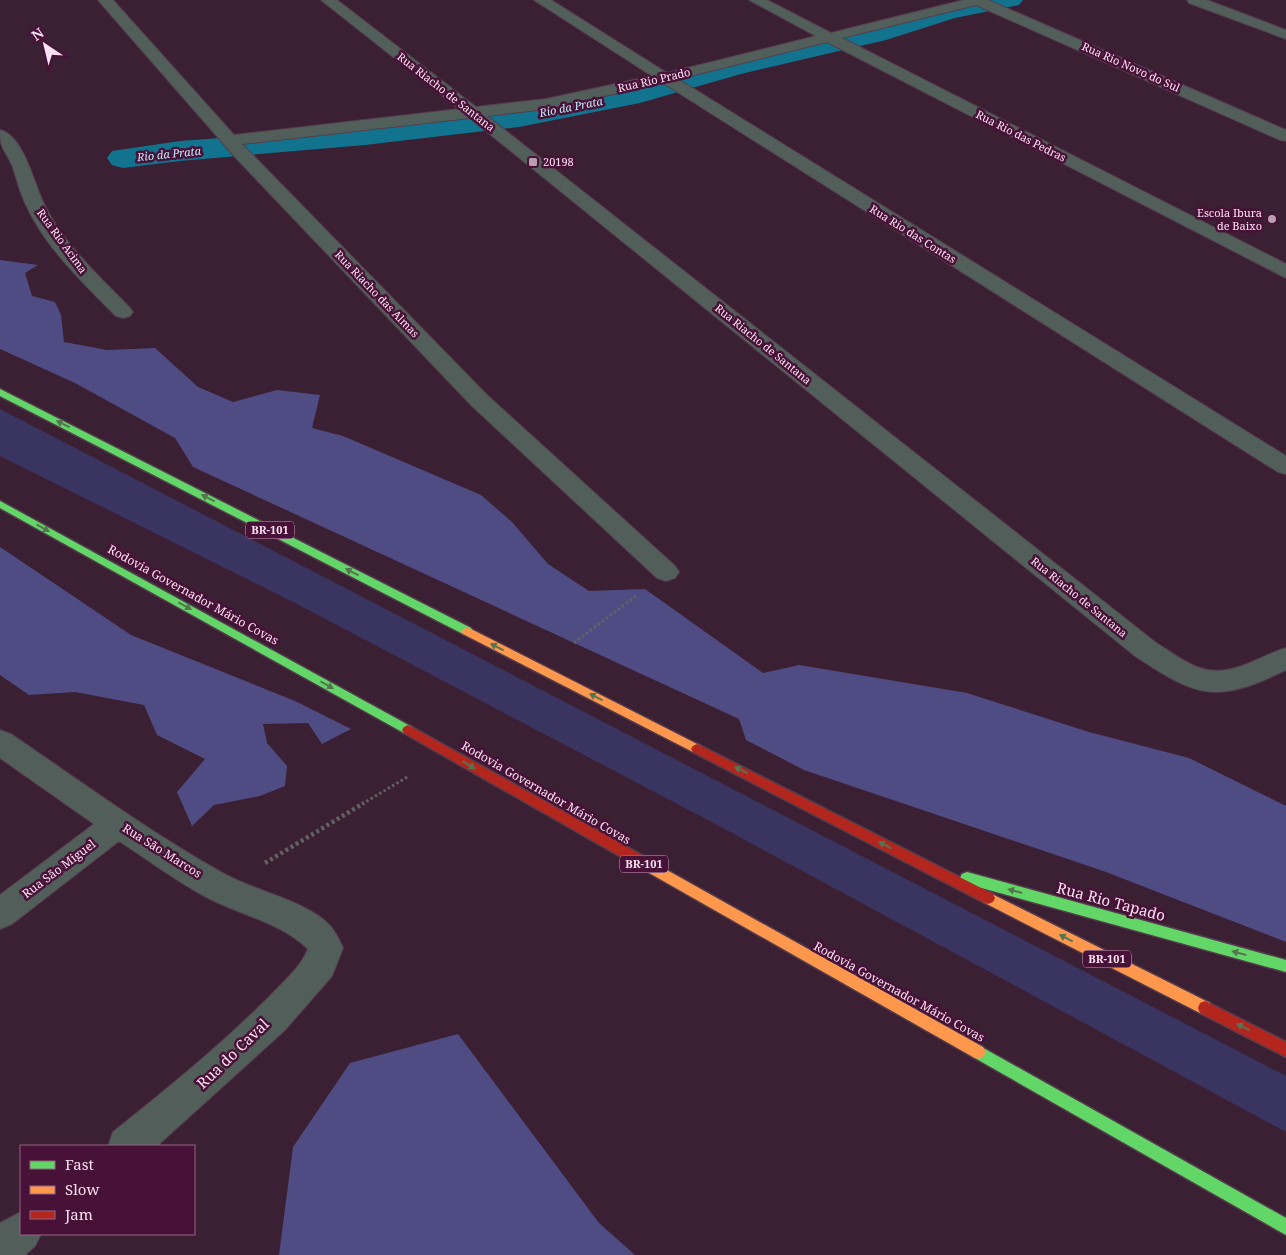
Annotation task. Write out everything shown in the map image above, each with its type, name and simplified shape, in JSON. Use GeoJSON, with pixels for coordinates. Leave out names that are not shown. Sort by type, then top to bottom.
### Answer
{"type":"FeatureCollection","features":[{"type":"Feature","properties":{"kind":"main road","name":"BR-101"},"geometry":{"type":"LineString","coordinates":[[0,392],[540,669],[792,795],[928,868],[1286,1050]]}},
{"type":"Feature","properties":{"kind":"main road","name":"Rodovia Governador Mário Covas"},"geometry":{"type":"LineString","coordinates":[[0,504],[448,752],[1286,1227]]}},
{"type":"Feature","properties":{"kind":"main road","name":"Rua Rio Tapado"},"geometry":{"type":"LineString","coordinates":[[928,868],[1286,966]]}},
{"type":"Feature","properties":{"kind":"street","name":"Rua Riacho das Almas"},"geometry":{"type":"LineString","coordinates":[[105,0],[235,144],[479,400],[666,572]]}},
{"type":"Feature","properties":{"kind":"street","name":"Rua Riacho de Santana"},"geometry":{"type":"LineString","coordinates":[[328,0],[479,118],[1117,628],[1161,660],[1202,681],[1213,683],[1254,673],[1286,658]]}},
{"type":"Feature","properties":{"kind":"street","name":"Rua Rio das Contas"},"geometry":{"type":"LineString","coordinates":[[541,0],[1286,467]]}},
{"type":"Feature","properties":{"kind":"street","name":"Rua Rio das Pedras"},"geometry":{"type":"LineString","coordinates":[[756,0],[1286,272]]}},
{"type":"Feature","properties":{"kind":"street"},"geometry":{"type":"LineString","coordinates":[[1194,0],[1286,36]]}},
{"type":"Feature","properties":{"kind":"street","name":"Rua Rio Prado"},"geometry":{"type":"LineString","coordinates":[[235,144],[479,118],[665,78],[979,1]]}},
{"type":"Feature","properties":{"kind":"street","name":"Rua Rio Novo do Sul"},"geometry":{"type":"LineString","coordinates":[[979,1],[1286,136]]}},
{"type":"Feature","properties":{"kind":"street","name":"Rua Rio Acima"},"geometry":{"type":"LineString","coordinates":[[0,135],[11,145],[26,177],[32,198],[45,222],[82,271],[123,312]]}},
{"type":"Feature","properties":{"kind":"street","name":"Rua São Marcos"},"geometry":{"type":"LineString","coordinates":[[0,742],[118,824],[221,889],[302,924],[320,936],[326,950]]}},
{"type":"Feature","properties":{"kind":"street","name":"Rua São Miguel"},"geometry":{"type":"LineString","coordinates":[[0,914],[118,824]]}},
{"type":"Feature","properties":{"kind":"street","name":"Rua do Caval"},"geometry":{"type":"LineString","coordinates":[[127,1145],[210,1078],[306,983],[326,950]]}},
{"type":"Feature","properties":{"kind":"path"},"geometry":{"type":"LineString","coordinates":[[540,669],[666,572]]}},
{"type":"Feature","properties":{"kind":"path"},"geometry":{"type":"LineString","coordinates":[[221,889],[448,752]]}},
{"type":"Feature","properties":{"kind":"shaded area"},"geometry":{"type":"Polygon","coordinates":[[[0,260],[38,265],[25,273],[32,296],[55,302],[61,315],[64,342],[107,350],[155,348],[198,387],[233,402],[277,390],[320,395],[312,428],[343,436],[481,495],[512,522],[548,564],[589,591],[645,589],[763,673],[799,665],[967,693],[1089,732],[1189,758],[1286,806],[1286,942],[1106,872],[804,770],[746,740],[739,719],[193,467],[175,438],[75,383],[0,349],[0,260]]]}},
{"type":"Feature","properties":{"kind":"shaded area"},"geometry":{"type":"Polygon","coordinates":[[[0,409],[1286,1076],[1286,1132],[721,827],[295,603],[0,456],[0,409]]]}},
{"type":"Feature","properties":{"kind":"shaded area"},"geometry":{"type":"Polygon","coordinates":[[[0,547],[131,635],[295,701],[351,729],[322,744],[308,723],[263,724],[267,743],[287,766],[285,786],[260,796],[214,805],[192,826],[177,792],[205,759],[157,735],[144,705],[75,692],[29,695],[0,675],[0,547]]]}},
{"type":"Feature","properties":{"kind":"shaded area"},"geometry":{"type":"Polygon","coordinates":[[[458,1034],[599,1223],[635,1255],[279,1255],[293,1147],[350,1063],[458,1034]]]}},
{"type":"Feature","properties":{"kind":"waterway","name":"Rio da Prata"},"geometry":{"type":"LineString","coordinates":[[123,158],[180,151],[365,136],[519,118],[640,94],[736,66],[787,56],[876,34],[950,11],[1010,0]]}},
{"type":"Feature","properties":{"kind":"traffic: fast"},"geometry":{"type":"LineString","coordinates":[[0,392],[467,631]]}},
{"type":"Feature","properties":{"kind":"traffic: fast"},"geometry":{"type":"LineString","coordinates":[[0,504],[408,730]]}},
{"type":"Feature","properties":{"kind":"traffic: fast"},"geometry":{"type":"LineString","coordinates":[[967,878],[1286,966]]}},
{"type":"Feature","properties":{"kind":"traffic: fast"},"geometry":{"type":"LineString","coordinates":[[978,1052],[1286,1227]]}},
{"type":"Feature","properties":{"kind":"traffic: slow"},"geometry":{"type":"LineString","coordinates":[[467,631],[697,749]]}},
{"type":"Feature","properties":{"kind":"traffic: slow"},"geometry":{"type":"LineString","coordinates":[[649,866],[978,1052]]}},
{"type":"Feature","properties":{"kind":"traffic: slow"},"geometry":{"type":"LineString","coordinates":[[988,898],[1205,1008]]}},
{"type":"Feature","properties":{"kind":"traffic: jam"},"geometry":{"type":"LineString","coordinates":[[408,730],[649,866]]}},
{"type":"Feature","properties":{"kind":"traffic: jam"},"geometry":{"type":"LineString","coordinates":[[697,749],[988,898]]}},
{"type":"Feature","properties":{"kind":"traffic: jam"},"geometry":{"type":"LineString","coordinates":[[1205,1008],[1286,1050]]}},
{"type":"Feature","properties":{"kind":"place","name":"20198"},"geometry":{"type":"Point","coordinates":[533,162]}},
{"type":"Feature","properties":{"kind":"place","name":"Escola Ibura de Baixo"},"geometry":{"type":"Point","coordinates":[1272,219]}}]}
